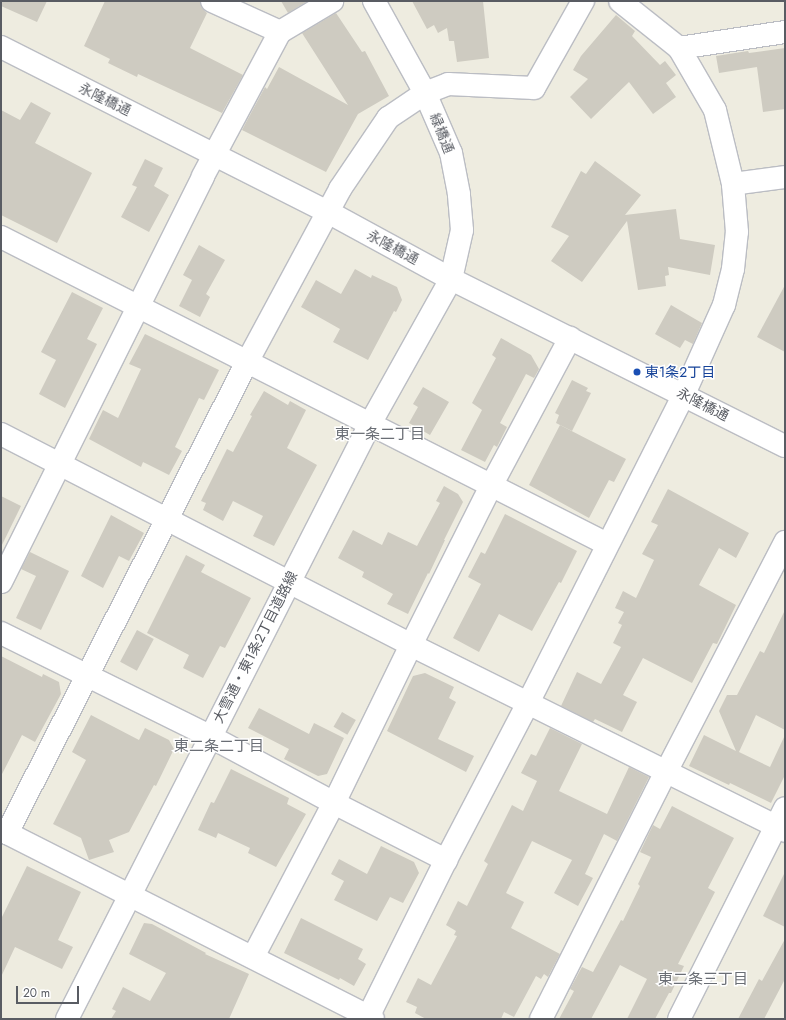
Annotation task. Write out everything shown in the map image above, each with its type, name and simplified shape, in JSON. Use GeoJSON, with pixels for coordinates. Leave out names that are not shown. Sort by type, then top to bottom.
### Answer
{"type":"FeatureCollection","features":[{"type":"Feature","properties":{"kind":"street"},"geometry":{"type":"LineString","coordinates":[[212,1],[280,32]]}},
{"type":"Feature","properties":{"kind":"street"},"geometry":{"type":"LineString","coordinates":[[1,582],[215,154],[280,32],[332,1]]}},
{"type":"Feature","properties":{"kind":"street","name":"緑橋通"},"geometry":{"type":"LineString","coordinates":[[374,1],[425,93],[451,153],[459,194],[462,230],[451,279]]}},
{"type":"Feature","properties":{"kind":"street"},"geometry":{"type":"LineString","coordinates":[[583,1],[534,88],[448,84],[425,93],[388,118],[340,189],[247,362],[167,521],[4,832],[253,957],[369,1018],[446,860],[528,703],[684,394],[724,305],[733,269],[737,232],[733,184],[714,110],[679,48],[620,1]]}},
{"type":"Feature","properties":{"kind":"street"},"geometry":{"type":"LineString","coordinates":[[679,48],[785,32]]}},
{"type":"Feature","properties":{"kind":"street","name":"永隆橋通"},"geometry":{"type":"LineString","coordinates":[[1,47],[328,212],[451,279],[684,394],[785,446]]}},
{"type":"Feature","properties":{"kind":"street"},"geometry":{"type":"LineString","coordinates":[[733,184],[785,177]]}},
{"type":"Feature","properties":{"kind":"street"},"geometry":{"type":"LineString","coordinates":[[1,237],[138,308],[607,544]]}},
{"type":"Feature","properties":{"kind":"street","name":"大雪通・東1条2丁目道路線"},"geometry":{"type":"LineString","coordinates":[[67,1019],[370,424],[431,312],[451,279]]}},
{"type":"Feature","properties":{"kind":"street"},"geometry":{"type":"LineString","coordinates":[[253,957],[334,803],[491,486],[570,338]]}},
{"type":"Feature","properties":{"kind":"street"},"geometry":{"type":"LineString","coordinates":[[1,434],[167,521],[528,703],[667,770],[782,821],[679,1019]]}},
{"type":"Feature","properties":{"kind":"street"},"geometry":{"type":"LineString","coordinates":[[541,1019],[667,770],[785,542]]}},
{"type":"Feature","properties":{"kind":"street"},"geometry":{"type":"LineString","coordinates":[[1,633],[210,736],[334,803],[446,860]]}},
{"type":"Feature","properties":{"kind":"building"},"geometry":{"type":"Polygon","coordinates":[[[1,1],[47,1],[37,22],[1,6],[1,1]]]}},
{"type":"Feature","properties":{"kind":"building"},"geometry":{"type":"Polygon","coordinates":[[[105,1],[200,1],[202,8],[207,13],[190,48],[243,75],[222,113],[138,74],[137,77],[108,63],[110,59],[84,46],[105,1]]]}},
{"type":"Feature","properties":{"kind":"building"},"geometry":{"type":"Polygon","coordinates":[[[281,1],[308,1],[288,13],[281,1]]]}},
{"type":"Feature","properties":{"kind":"building"},"geometry":{"type":"Polygon","coordinates":[[[412,1],[483,1],[489,58],[457,62],[454,41],[449,41],[447,28],[438,33],[434,25],[427,29],[412,1]]]}},
{"type":"Feature","properties":{"kind":"building"},"geometry":{"type":"Polygon","coordinates":[[[336,13],[362,52],[365,51],[389,96],[358,114],[326,172],[242,130],[265,87],[267,89],[279,67],[348,105],[302,33],[336,13]]]}},
{"type":"Feature","properties":{"kind":"building"},"geometry":{"type":"Polygon","coordinates":[[[616,15],[635,31],[632,36],[660,65],[665,61],[676,75],[666,83],[676,97],[653,114],[629,82],[591,119],[570,97],[588,79],[573,70],[581,56],[616,15]]]}},
{"type":"Feature","properties":{"kind":"building"},"geometry":{"type":"Polygon","coordinates":[[[785,48],[785,109],[763,112],[757,67],[719,73],[716,56],[748,51],[749,53],[785,48]]]}},
{"type":"Feature","properties":{"kind":"building"},"geometry":{"type":"Polygon","coordinates":[[[31,102],[51,113],[35,143],[92,173],[57,243],[1,215],[1,110],[20,120],[31,102]]]}},
{"type":"Feature","properties":{"kind":"building"},"geometry":{"type":"Polygon","coordinates":[[[145,159],[163,168],[154,186],[169,195],[149,232],[121,217],[137,187],[132,185],[145,159]]]}},
{"type":"Feature","properties":{"kind":"building"},"geometry":{"type":"Polygon","coordinates":[[[595,161],[641,195],[625,215],[676,209],[680,239],[715,245],[710,275],[668,267],[669,275],[665,276],[666,286],[638,290],[627,221],[582,282],[551,261],[569,236],[551,227],[581,171],[586,174],[595,161]]]}},
{"type":"Feature","properties":{"kind":"building"},"geometry":{"type":"Polygon","coordinates":[[[199,245],[225,260],[206,294],[210,297],[200,317],[179,306],[192,280],[183,275],[199,245]]]}},
{"type":"Feature","properties":{"kind":"building"},"geometry":{"type":"Polygon","coordinates":[[[355,269],[371,278],[372,275],[397,287],[402,300],[396,312],[394,311],[368,360],[333,342],[340,329],[301,307],[316,280],[341,294],[355,269]]]}},
{"type":"Feature","properties":{"kind":"building"},"geometry":{"type":"Polygon","coordinates":[[[785,285],[785,352],[757,337],[785,285]]]}},
{"type":"Feature","properties":{"kind":"building"},"geometry":{"type":"Polygon","coordinates":[[[72,292],[103,308],[87,339],[97,344],[65,408],[39,394],[56,360],[41,352],[72,292]]]}},
{"type":"Feature","properties":{"kind":"building"},"geometry":{"type":"Polygon","coordinates":[[[671,305],[702,323],[693,344],[685,340],[680,348],[655,334],[671,305]]]}},
{"type":"Feature","properties":{"kind":"building"},"geometry":{"type":"Polygon","coordinates":[[[145,334],[219,370],[204,400],[199,398],[175,447],[182,451],[169,475],[143,462],[141,467],[89,439],[103,410],[118,418],[141,369],[129,364],[145,334]]]}},
{"type":"Feature","properties":{"kind":"building"},"geometry":{"type":"Polygon","coordinates":[[[501,338],[531,355],[539,369],[534,378],[526,374],[500,423],[507,427],[497,447],[494,445],[485,462],[461,450],[482,410],[472,403],[496,358],[492,355],[501,338]]]}},
{"type":"Feature","properties":{"kind":"building"},"geometry":{"type":"Polygon","coordinates":[[[572,380],[588,388],[586,391],[591,393],[572,431],[556,423],[559,415],[555,413],[572,380]]]}},
{"type":"Feature","properties":{"kind":"building"},"geometry":{"type":"Polygon","coordinates":[[[423,387],[449,402],[430,435],[409,423],[418,407],[413,404],[423,387]]]}},
{"type":"Feature","properties":{"kind":"building"},"geometry":{"type":"Polygon","coordinates":[[[264,391],[288,405],[290,401],[306,410],[287,448],[317,465],[274,546],[253,536],[263,516],[233,501],[223,521],[203,510],[206,503],[201,501],[227,449],[233,452],[252,416],[250,415],[264,391]]]}},
{"type":"Feature","properties":{"kind":"building"},"geometry":{"type":"Polygon","coordinates":[[[560,425],[626,459],[614,482],[609,480],[589,518],[529,485],[560,425]]]}},
{"type":"Feature","properties":{"kind":"building"},"geometry":{"type":"Polygon","coordinates":[[[444,486],[458,494],[463,502],[429,574],[428,573],[408,614],[387,604],[393,594],[362,577],[364,572],[338,558],[353,530],[382,545],[388,532],[417,546],[440,503],[436,501],[444,486]]]}},
{"type":"Feature","properties":{"kind":"building"},"geometry":{"type":"Polygon","coordinates":[[[668,489],[749,533],[736,558],[719,548],[699,585],[736,605],[717,644],[713,643],[692,683],[643,658],[623,695],[637,702],[622,732],[595,719],[593,722],[561,706],[577,672],[601,684],[621,647],[613,643],[622,625],[618,623],[624,612],[615,608],[623,591],[636,598],[654,560],[642,554],[658,525],[651,522],[668,489]]]}},
{"type":"Feature","properties":{"kind":"building"},"geometry":{"type":"Polygon","coordinates":[[[1,496],[21,506],[1,547],[1,496]]]}},
{"type":"Feature","properties":{"kind":"building"},"geometry":{"type":"Polygon","coordinates":[[[505,514],[577,551],[561,583],[559,582],[532,631],[499,614],[479,652],[453,638],[481,584],[468,577],[481,552],[485,554],[505,514]]]}},
{"type":"Feature","properties":{"kind":"building"},"geometry":{"type":"Polygon","coordinates":[[[111,515],[144,533],[129,561],[119,556],[103,588],[81,576],[111,515]]]}},
{"type":"Feature","properties":{"kind":"building"},"geometry":{"type":"Polygon","coordinates":[[[30,552],[69,571],[41,630],[16,618],[36,576],[21,569],[30,552]]]}},
{"type":"Feature","properties":{"kind":"building"},"geometry":{"type":"Polygon","coordinates":[[[186,555],[205,565],[201,572],[251,598],[225,648],[220,646],[203,678],[183,668],[189,655],[147,633],[186,555]]]}},
{"type":"Feature","properties":{"kind":"building"},"geometry":{"type":"Polygon","coordinates":[[[785,610],[785,730],[756,715],[739,752],[770,767],[785,735],[785,775],[771,803],[730,783],[729,785],[689,766],[704,735],[736,751],[719,711],[727,695],[737,695],[760,651],[764,653],[785,610]]]}},
{"type":"Feature","properties":{"kind":"building"},"geometry":{"type":"Polygon","coordinates":[[[137,630],[154,639],[137,671],[120,662],[137,630]]]}},
{"type":"Feature","properties":{"kind":"building"},"geometry":{"type":"Polygon","coordinates":[[[1,656],[42,677],[43,674],[59,682],[61,694],[35,742],[22,735],[1,776],[1,656]]]}},
{"type":"Feature","properties":{"kind":"building"},"geometry":{"type":"Polygon","coordinates":[[[425,673],[454,687],[449,698],[456,702],[438,739],[474,756],[466,772],[387,731],[413,676],[425,673]]]}},
{"type":"Feature","properties":{"kind":"building"},"geometry":{"type":"Polygon","coordinates":[[[259,708],[309,734],[314,723],[344,738],[327,774],[318,776],[284,759],[289,749],[248,728],[259,708]]]}},
{"type":"Feature","properties":{"kind":"building"},"geometry":{"type":"Polygon","coordinates":[[[342,712],[356,720],[347,735],[334,727],[342,712]]]}},
{"type":"Feature","properties":{"kind":"building"},"geometry":{"type":"Polygon","coordinates":[[[91,715],[139,740],[145,728],[169,740],[174,749],[156,786],[154,785],[129,832],[109,840],[114,852],[89,860],[81,838],[53,824],[86,760],[72,752],[91,715]]]}},
{"type":"Feature","properties":{"kind":"building"},"geometry":{"type":"Polygon","coordinates":[[[550,728],[582,744],[559,791],[607,814],[629,767],[649,777],[617,841],[604,834],[585,874],[593,878],[578,906],[554,893],[572,860],[532,841],[506,893],[524,902],[511,928],[560,954],[548,977],[544,974],[541,979],[536,976],[514,1017],[504,1012],[501,1019],[426,1019],[415,1013],[417,1007],[406,1002],[418,978],[431,985],[457,936],[454,935],[456,931],[446,925],[458,901],[467,906],[488,864],[484,861],[512,805],[523,811],[537,781],[521,773],[531,754],[536,756],[550,728]]]}},
{"type":"Feature","properties":{"kind":"building"},"geometry":{"type":"Polygon","coordinates":[[[231,769],[289,798],[287,804],[306,814],[276,867],[248,853],[250,848],[218,833],[216,838],[198,830],[211,802],[214,803],[231,769]]]}},
{"type":"Feature","properties":{"kind":"building"},"geometry":{"type":"Polygon","coordinates":[[[672,806],[734,838],[708,888],[715,892],[678,964],[684,966],[671,993],[669,993],[655,1019],[627,1019],[647,979],[620,965],[591,1019],[559,1019],[574,991],[570,989],[582,967],[593,972],[621,920],[623,921],[640,886],[638,884],[651,857],[640,852],[653,825],[660,829],[672,806]]]}},
{"type":"Feature","properties":{"kind":"building"},"geometry":{"type":"Polygon","coordinates":[[[381,846],[414,862],[419,873],[403,903],[390,897],[377,921],[334,900],[344,881],[331,874],[339,859],[367,874],[381,846]]]}},
{"type":"Feature","properties":{"kind":"building"},"geometry":{"type":"Polygon","coordinates":[[[27,866],[81,892],[58,940],[73,947],[62,969],[15,947],[1,977],[1,919],[27,866]]]}},
{"type":"Feature","properties":{"kind":"building"},"geometry":{"type":"Polygon","coordinates":[[[785,872],[785,927],[763,916],[785,872]]]}},
{"type":"Feature","properties":{"kind":"building"},"geometry":{"type":"Polygon","coordinates":[[[301,918],[363,949],[358,959],[366,964],[354,986],[340,978],[339,980],[284,953],[301,918]]]}},
{"type":"Feature","properties":{"kind":"building"},"geometry":{"type":"Polygon","coordinates":[[[144,923],[152,924],[206,953],[205,954],[249,974],[229,1019],[111,1019],[116,1011],[112,1009],[123,987],[150,1001],[166,973],[129,954],[144,923]]]}},
{"type":"Feature","properties":{"kind":"building"},"geometry":{"type":"Polygon","coordinates":[[[785,939],[785,979],[764,1019],[738,1019],[759,979],[762,981],[785,939]]]}},
{"type":"Feature","properties":{"kind":"place","name":"東1条2丁目"},"geometry":{"type":"Point","coordinates":[637,372]}},
{"type":"Feature","properties":{"kind":"district","name":"東一条二丁目"},"geometry":{"type":"Point","coordinates":[380,435]}},
{"type":"Feature","properties":{"kind":"district","name":"東二条二丁目"},"geometry":{"type":"Point","coordinates":[219,747]}},
{"type":"Feature","properties":{"kind":"district","name":"東二条三丁目"},"geometry":{"type":"Point","coordinates":[703,980]}}]}
